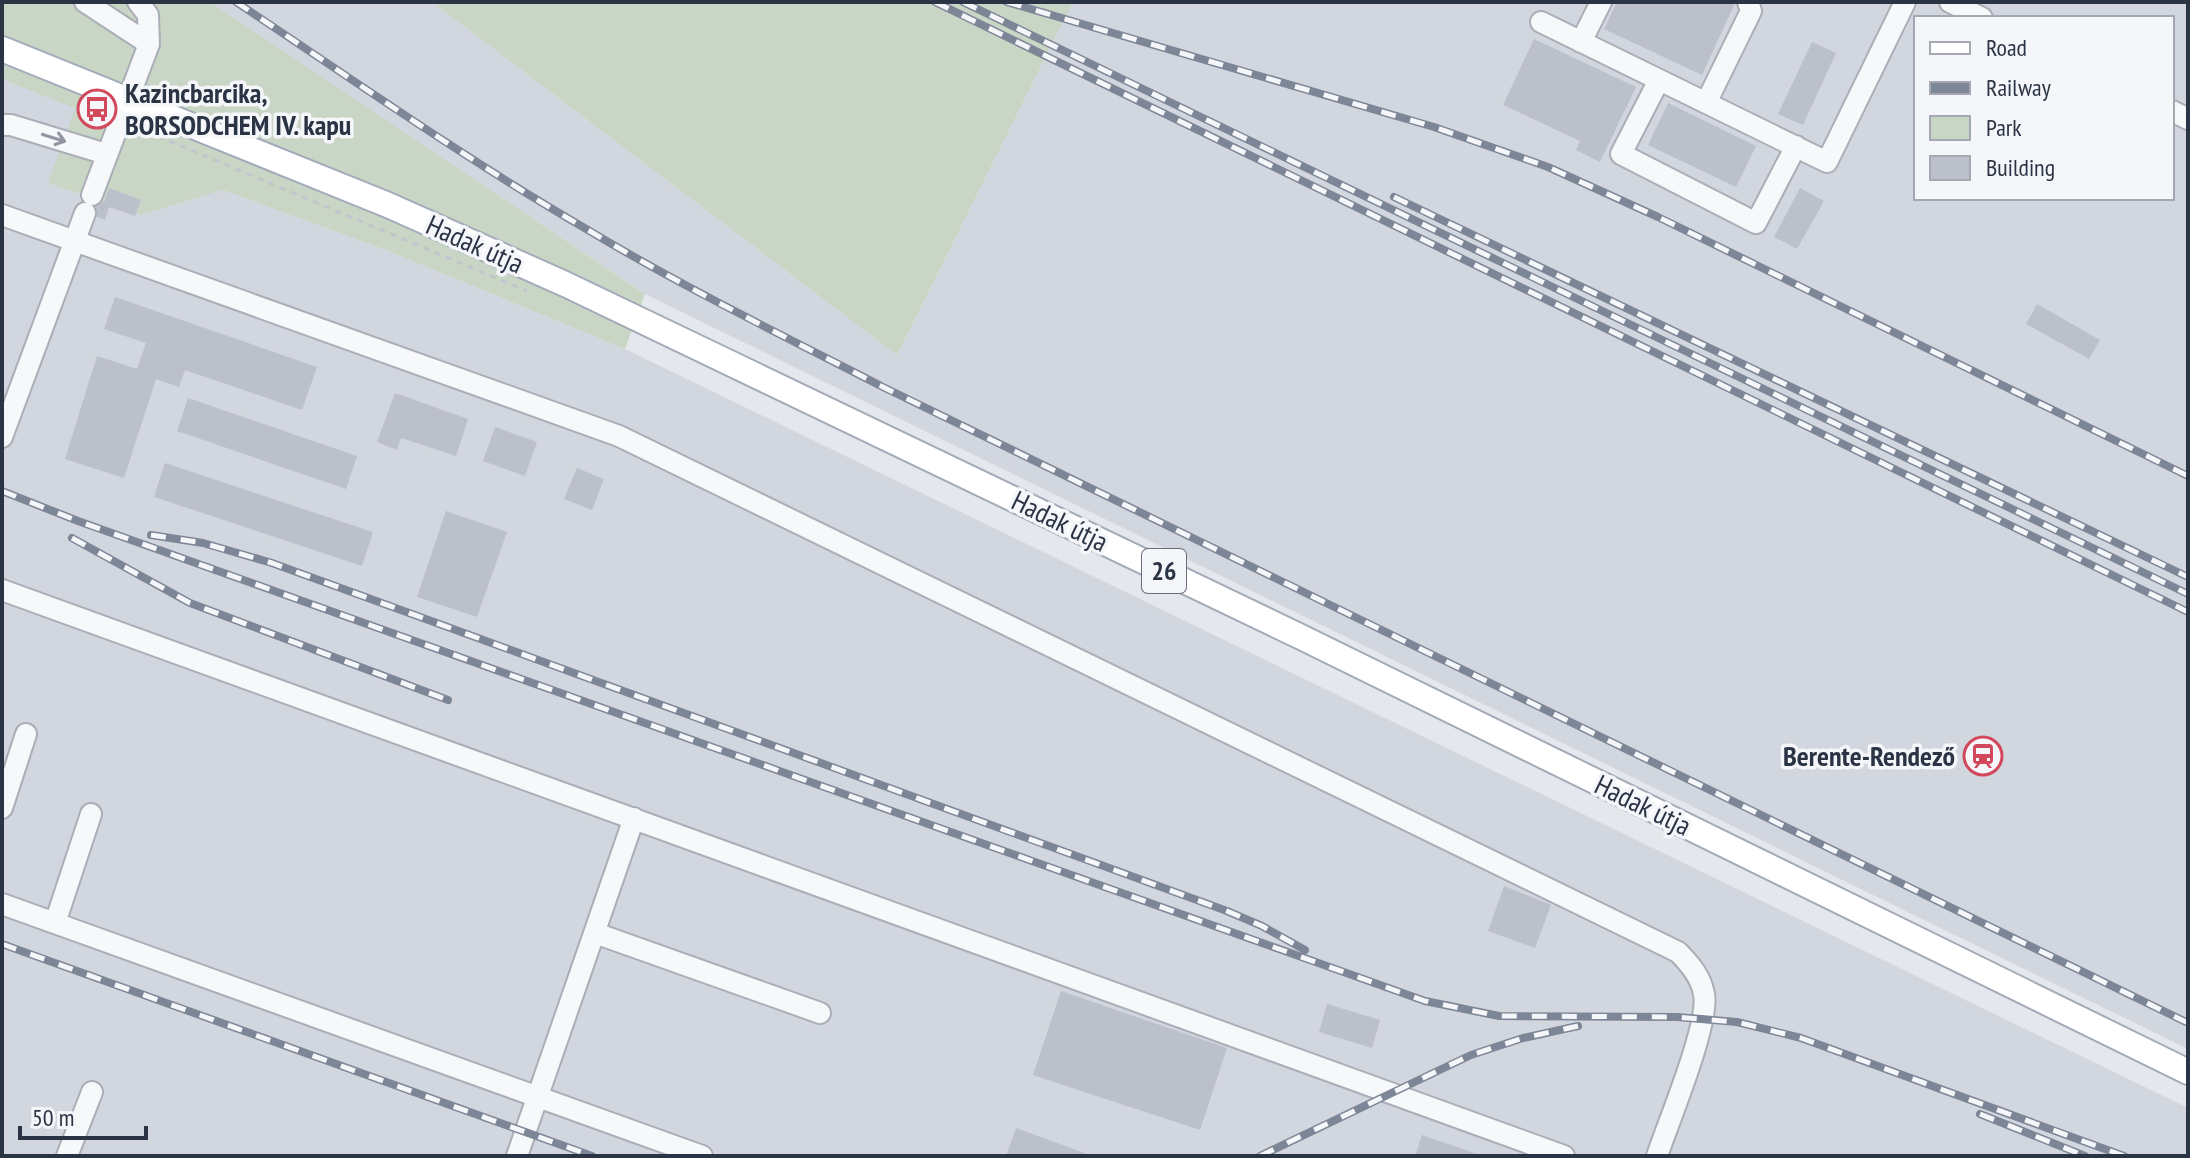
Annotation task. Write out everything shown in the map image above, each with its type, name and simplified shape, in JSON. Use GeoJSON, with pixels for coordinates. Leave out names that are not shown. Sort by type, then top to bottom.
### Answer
{"type":"FeatureCollection","features":[{"type":"Feature","properties":{"kind":"main road","name":"Hadak útja"},"geometry":{"type":"LineString","coordinates":[[2,49],[123,110],[388,205],[565,284],[1299,636],[2188,1072]]}},
{"type":"Feature","properties":{"kind":"street"},"geometry":{"type":"LineString","coordinates":[[85,2],[149,44]]}},
{"type":"Feature","properties":{"kind":"street"},"geometry":{"type":"LineString","coordinates":[[1581,42],[1601,2]]}},
{"type":"Feature","properties":{"kind":"street"},"geometry":{"type":"LineString","coordinates":[[1706,103],[1751,11],[1748,2]]}},
{"type":"Feature","properties":{"kind":"street"},"geometry":{"type":"LineString","coordinates":[[1541,22],[1827,162],[1905,2]]}},
{"type":"Feature","properties":{"kind":"street"},"geometry":{"type":"LineString","coordinates":[[1950,2],[1978,16]]}},
{"type":"Feature","properties":{"kind":"street"},"geometry":{"type":"LineString","coordinates":[[4,426],[149,44],[143,8]]}},
{"type":"Feature","properties":{"kind":"street"},"geometry":{"type":"LineString","coordinates":[[1659,80],[1621,154],[1756,223],[1796,146]]}},
{"type":"Feature","properties":{"kind":"street"},"geometry":{"type":"LineString","coordinates":[[2,125],[11,125],[106,154]]}},
{"type":"Feature","properties":{"kind":"street"},"geometry":{"type":"LineString","coordinates":[[2,215],[619,436],[1678,952],[1688,961],[1701,982],[1705,1009],[1657,1156]]}},
{"type":"Feature","properties":{"kind":"street"},"geometry":{"type":"LineString","coordinates":[[2,590],[1551,1154]]}},
{"type":"Feature","properties":{"kind":"street"},"geometry":{"type":"LineString","coordinates":[[2,808],[26,734]]}},
{"type":"Feature","properties":{"kind":"street"},"geometry":{"type":"LineString","coordinates":[[55,923],[91,814]]}},
{"type":"Feature","properties":{"kind":"street"},"geometry":{"type":"LineString","coordinates":[[517,1156],[634,818]]}},
{"type":"Feature","properties":{"kind":"street"},"geometry":{"type":"LineString","coordinates":[[2,904],[702,1156]]}},
{"type":"Feature","properties":{"kind":"street"},"geometry":{"type":"LineString","coordinates":[[595,933],[820,1013]]}},
{"type":"Feature","properties":{"kind":"street"},"geometry":{"type":"LineString","coordinates":[[67,1156],[92,1092]]}},
{"type":"Feature","properties":{"kind":"path"},"geometry":{"type":"LineString","coordinates":[[123,110],[535,295]]}},
{"type":"Feature","properties":{"kind":"shaded area"},"geometry":{"type":"Polygon","coordinates":[[[210,2],[432,2],[897,355],[1073,2],[2188,2],[2188,1049],[645,294],[210,2]]]}},
{"type":"Feature","properties":{"kind":"shaded area"},"geometry":{"type":"Polygon","coordinates":[[[2,79],[76,107],[49,183],[141,215],[223,190],[386,250],[625,349],[2188,1108],[2188,1156],[2,1156],[2,79]]]}},
{"type":"Feature","properties":{"kind":"green space"},"geometry":{"type":"Polygon","coordinates":[[[2,2],[210,2],[645,294],[625,349],[386,250],[223,190],[141,215],[48,183],[75,108],[2,79],[2,2]]]}},
{"type":"Feature","properties":{"kind":"green space"},"geometry":{"type":"Polygon","coordinates":[[[432,2],[1073,2],[897,355],[432,2]]]}},
{"type":"Feature","properties":{"kind":"building"},"geometry":{"type":"Polygon","coordinates":[[[1617,2],[1735,3],[1702,75],[1604,29],[1617,2]]]}},
{"type":"Feature","properties":{"kind":"building"},"geometry":{"type":"Polygon","coordinates":[[[1534,39],[1636,87],[1600,162],[1576,150],[1580,141],[1503,105],[1534,39]]]}},
{"type":"Feature","properties":{"kind":"building"},"geometry":{"type":"Polygon","coordinates":[[[1812,42],[1836,53],[1803,125],[1778,114],[1812,42]]]}},
{"type":"Feature","properties":{"kind":"building"},"geometry":{"type":"Polygon","coordinates":[[[1668,103],[1756,146],[1736,187],[1648,145],[1668,103]]]}},
{"type":"Feature","properties":{"kind":"building"},"geometry":{"type":"Polygon","coordinates":[[[109,188],[141,200],[135,216],[109,207],[105,220],[97,217],[96,207],[105,200],[109,188]]]}},
{"type":"Feature","properties":{"kind":"building"},"geometry":{"type":"Polygon","coordinates":[[[1800,188],[1824,201],[1797,249],[1774,237],[1800,188]]]}},
{"type":"Feature","properties":{"kind":"building"},"geometry":{"type":"Polygon","coordinates":[[[115,297],[317,367],[302,410],[185,370],[179,387],[156,379],[124,478],[65,459],[97,356],[137,369],[146,343],[104,329],[115,297]]]}},
{"type":"Feature","properties":{"kind":"building"},"geometry":{"type":"Polygon","coordinates":[[[2037,304],[2100,340],[2089,359],[2026,324],[2037,304]]]}},
{"type":"Feature","properties":{"kind":"building"},"geometry":{"type":"Polygon","coordinates":[[[395,393],[468,419],[456,456],[401,438],[397,450],[377,442],[395,393]]]}},
{"type":"Feature","properties":{"kind":"building"},"geometry":{"type":"Polygon","coordinates":[[[188,398],[357,456],[346,489],[177,431],[188,398]]]}},
{"type":"Feature","properties":{"kind":"building"},"geometry":{"type":"Polygon","coordinates":[[[495,427],[537,442],[525,476],[483,461],[495,427]]]}},
{"type":"Feature","properties":{"kind":"building"},"geometry":{"type":"Polygon","coordinates":[[[165,463],[373,532],[362,566],[154,497],[165,463]]]}},
{"type":"Feature","properties":{"kind":"building"},"geometry":{"type":"Polygon","coordinates":[[[577,468],[604,479],[592,510],[564,499],[577,468]]]}},
{"type":"Feature","properties":{"kind":"building"},"geometry":{"type":"Polygon","coordinates":[[[446,511],[507,532],[477,617],[417,597],[446,511]]]}},
{"type":"Feature","properties":{"kind":"building"},"geometry":{"type":"Polygon","coordinates":[[[1504,886],[1551,905],[1535,948],[1488,931],[1504,886]]]}},
{"type":"Feature","properties":{"kind":"building"},"geometry":{"type":"Polygon","coordinates":[[[1061,991],[1227,1048],[1200,1130],[1033,1075],[1061,991]]]}},
{"type":"Feature","properties":{"kind":"building"},"geometry":{"type":"Polygon","coordinates":[[[1327,1004],[1380,1020],[1372,1048],[1319,1032],[1327,1004]]]}},
{"type":"Feature","properties":{"kind":"building"},"geometry":{"type":"Polygon","coordinates":[[[1016,1128],[1087,1154],[1087,1156],[1006,1156],[1016,1128]]]}},
{"type":"Feature","properties":{"kind":"building"},"geometry":{"type":"Polygon","coordinates":[[[1422,1135],[1477,1154],[1415,1156],[1422,1135]]]}},
{"type":"Feature","properties":{"kind":"railway"},"geometry":{"type":"LineString","coordinates":[[236,2],[498,176],[624,251],[734,311],[883,387],[2188,1023]]}},
{"type":"Feature","properties":{"kind":"railway"},"geometry":{"type":"LineString","coordinates":[[935,2],[2188,612]]}},
{"type":"Feature","properties":{"kind":"railway"},"geometry":{"type":"LineString","coordinates":[[963,2],[2188,594]]}},
{"type":"Feature","properties":{"kind":"railway"},"geometry":{"type":"LineString","coordinates":[[1007,2],[1434,127],[1548,167],[1658,217],[2188,476]]}},
{"type":"Feature","properties":{"kind":"railway"},"geometry":{"type":"LineString","coordinates":[[1394,197],[2188,577]]}},
{"type":"Feature","properties":{"kind":"railway"},"geometry":{"type":"LineString","coordinates":[[2,491],[78,521],[1425,1001],[1499,1016],[1677,1017],[1737,1022],[1801,1038],[2124,1156]]}},
{"type":"Feature","properties":{"kind":"railway"},"geometry":{"type":"LineString","coordinates":[[151,535],[203,543],[272,563],[1227,911],[1305,950]]}},
{"type":"Feature","properties":{"kind":"railway"},"geometry":{"type":"LineString","coordinates":[[72,538],[190,603],[448,700]]}},
{"type":"Feature","properties":{"kind":"railway"},"geometry":{"type":"LineString","coordinates":[[2,944],[592,1156]]}},
{"type":"Feature","properties":{"kind":"railway"},"geometry":{"type":"LineString","coordinates":[[1260,1156],[1471,1055],[1523,1038],[1578,1026]]}},
{"type":"Feature","properties":{"kind":"railway"},"geometry":{"type":"LineString","coordinates":[[1980,1114],[2085,1156]]}},
{"type":"Feature","properties":{"kind":"place","name":"Kazincbarcika, BORSODCHEM IV. kapu"},"geometry":{"type":"Point","coordinates":[97,109]}},
{"type":"Feature","properties":{"kind":"place","name":"Berente-Rendező"},"geometry":{"type":"Point","coordinates":[1983,756]}}]}
